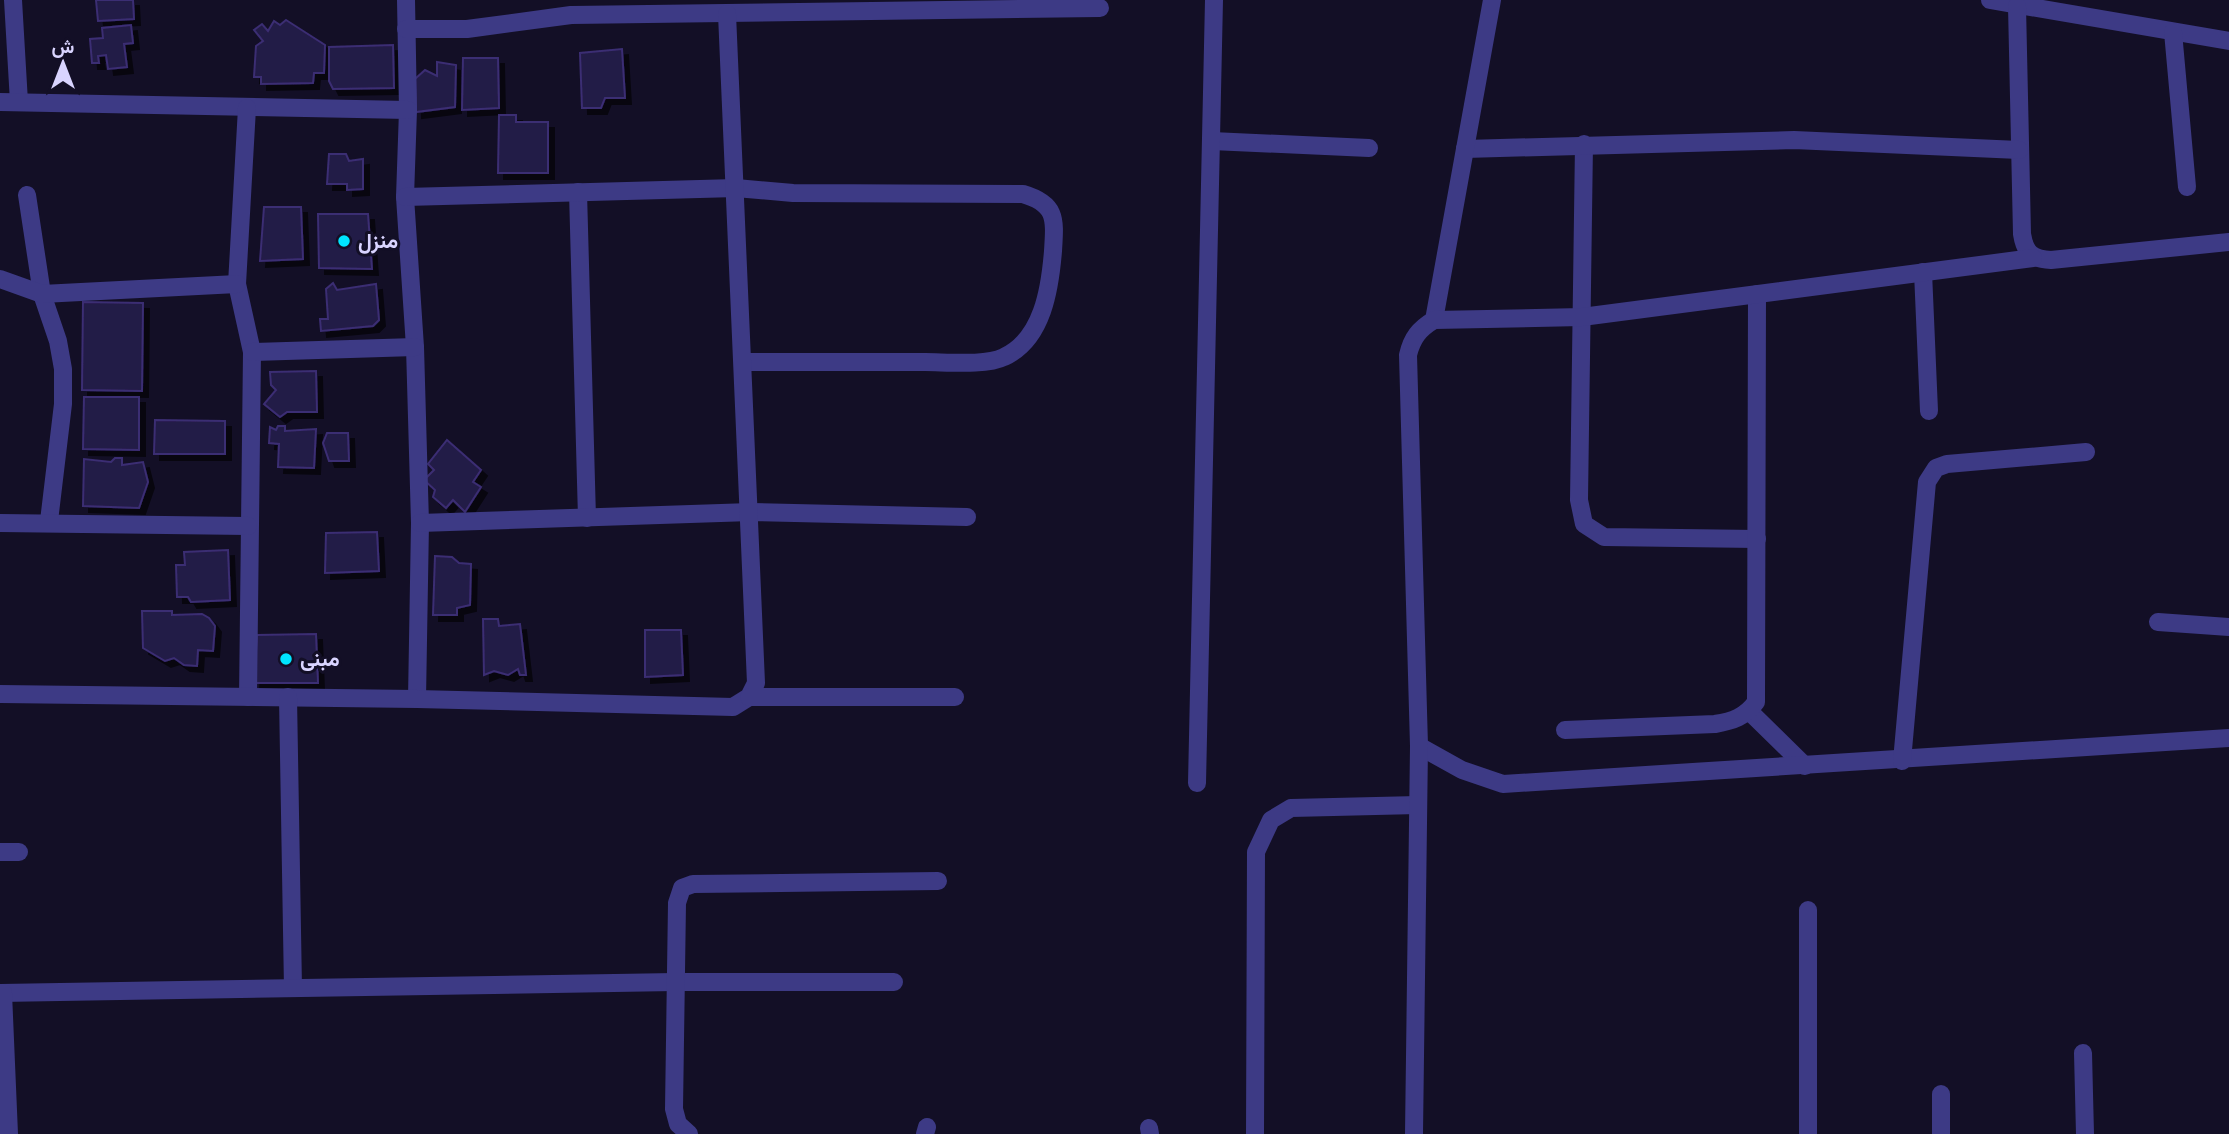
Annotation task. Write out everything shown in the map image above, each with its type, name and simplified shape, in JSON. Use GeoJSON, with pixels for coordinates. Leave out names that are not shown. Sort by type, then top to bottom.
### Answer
{"type":"FeatureCollection","features":[{"type":"Feature","properties":{"kind":"street"},"geometry":{"type":"LineString","coordinates":[[13,0],[19,102]]}},
{"type":"Feature","properties":{"kind":"street"},"geometry":{"type":"LineString","coordinates":[[406,0],[408,110],[405,197],[415,347],[420,523],[416,699]]}},
{"type":"Feature","properties":{"kind":"street"},"geometry":{"type":"LineString","coordinates":[[1197,783],[1214,0]]}},
{"type":"Feature","properties":{"kind":"street"},"geometry":{"type":"LineString","coordinates":[[1434,320],[1492,0]]}},
{"type":"Feature","properties":{"kind":"street"},"geometry":{"type":"LineString","coordinates":[[1990,0],[2229,41]]}},
{"type":"Feature","properties":{"kind":"street"},"geometry":{"type":"LineString","coordinates":[[406,29],[467,29],[571,8],[727,15],[774,6],[1100,8]]}},
{"type":"Feature","properties":{"kind":"street"},"geometry":{"type":"LineString","coordinates":[[2017,6],[2022,234],[2026,252],[2033,258]]}},
{"type":"Feature","properties":{"kind":"street"},"geometry":{"type":"LineString","coordinates":[[0,694],[416,699],[733,707],[749,697],[756,683],[751,512],[727,15]]}},
{"type":"Feature","properties":{"kind":"street"},"geometry":{"type":"LineString","coordinates":[[2173,32],[2187,187]]}},
{"type":"Feature","properties":{"kind":"street"},"geometry":{"type":"LineString","coordinates":[[0,102],[408,110]]}},
{"type":"Feature","properties":{"kind":"street"},"geometry":{"type":"LineString","coordinates":[[247,108],[237,284],[252,352],[248,697]]}},
{"type":"Feature","properties":{"kind":"street"},"geometry":{"type":"LineString","coordinates":[[1465,149],[1794,140],[2019,150]]}},
{"type":"Feature","properties":{"kind":"street"},"geometry":{"type":"LineString","coordinates":[[1212,141],[1369,148]]}},
{"type":"Feature","properties":{"kind":"street"},"geometry":{"type":"LineString","coordinates":[[1584,145],[1579,500],[1584,524],[1592,533],[1604,537],[1757,539]]}},
{"type":"Feature","properties":{"kind":"street"},"geometry":{"type":"LineString","coordinates":[[405,197],[736,188],[793,193],[1023,194],[1038,199],[1049,208],[1055,223],[1050,282],[1042,311],[1031,333],[1003,358],[965,362],[744,362]]}},
{"type":"Feature","properties":{"kind":"street"},"geometry":{"type":"LineString","coordinates":[[578,192],[587,518]]}},
{"type":"Feature","properties":{"kind":"street"},"geometry":{"type":"LineString","coordinates":[[27,195],[42,294],[58,341],[63,369],[63,404],[49,522]]}},
{"type":"Feature","properties":{"kind":"street"},"geometry":{"type":"LineString","coordinates":[[1414,1134],[1419,746],[1408,355],[1412,340],[1422,327],[1434,320],[1582,317],[2033,258],[2051,260],[2229,242]]}},
{"type":"Feature","properties":{"kind":"street"},"geometry":{"type":"LineString","coordinates":[[1923,272],[1930,411]]}},
{"type":"Feature","properties":{"kind":"street"},"geometry":{"type":"LineString","coordinates":[[0,279],[42,294],[237,284]]}},
{"type":"Feature","properties":{"kind":"street"},"geometry":{"type":"LineString","coordinates":[[1564,730],[1715,724],[1735,720],[1749,711],[1756,702],[1757,294]]}},
{"type":"Feature","properties":{"kind":"street"},"geometry":{"type":"LineString","coordinates":[[252,352],[415,347]]}},
{"type":"Feature","properties":{"kind":"street"},"geometry":{"type":"LineString","coordinates":[[1902,761],[1927,482],[1931,475],[1936,468],[1947,464],[2086,452]]}},
{"type":"Feature","properties":{"kind":"street"},"geometry":{"type":"LineString","coordinates":[[420,523],[751,512],[967,517]]}},
{"type":"Feature","properties":{"kind":"street"},"geometry":{"type":"LineString","coordinates":[[0,523],[248,526]]}},
{"type":"Feature","properties":{"kind":"street"},"geometry":{"type":"LineString","coordinates":[[2158,622],[2229,627]]}},
{"type":"Feature","properties":{"kind":"street"},"geometry":{"type":"LineString","coordinates":[[288,697],[293,988]]}},
{"type":"Feature","properties":{"kind":"street"},"geometry":{"type":"LineString","coordinates":[[749,697],[955,697]]}},
{"type":"Feature","properties":{"kind":"street"},"geometry":{"type":"LineString","coordinates":[[1749,711],[1805,766]]}},
{"type":"Feature","properties":{"kind":"street"},"geometry":{"type":"LineString","coordinates":[[1419,746],[1462,770],[1503,784],[1902,761],[2229,738]]}},
{"type":"Feature","properties":{"kind":"street"},"geometry":{"type":"LineString","coordinates":[[1255,1134],[1256,852],[1271,820],[1292,808],[1418,805]]}},
{"type":"Feature","properties":{"kind":"street"},"geometry":{"type":"LineString","coordinates":[[0,852],[19,852]]}},
{"type":"Feature","properties":{"kind":"street"},"geometry":{"type":"LineString","coordinates":[[689,1134],[678,1124],[674,1109],[677,903],[686,884],[938,881]]}},
{"type":"Feature","properties":{"kind":"street"},"geometry":{"type":"LineString","coordinates":[[1808,911],[1808,1134]]}},
{"type":"Feature","properties":{"kind":"street"},"geometry":{"type":"LineString","coordinates":[[9,1134],[2,993],[675,982],[894,982]]}},
{"type":"Feature","properties":{"kind":"street"},"geometry":{"type":"LineString","coordinates":[[2083,1054],[2085,1134]]}},
{"type":"Feature","properties":{"kind":"street"},"geometry":{"type":"LineString","coordinates":[[1941,1094],[1941,1134]]}},
{"type":"Feature","properties":{"kind":"building"},"geometry":{"type":"Polygon","coordinates":[[[96,0],[133,0],[134,19],[98,21],[96,0]]]}},
{"type":"Feature","properties":{"kind":"building"},"geometry":{"type":"Polygon","coordinates":[[[286,20],[325,45],[324,73],[314,73],[313,83],[261,84],[261,77],[254,77],[256,46],[263,41],[254,30],[262,24],[268,31],[274,21],[280,25],[286,20]]]}},
{"type":"Feature","properties":{"kind":"building"},"geometry":{"type":"Polygon","coordinates":[[[131,25],[133,43],[124,44],[127,67],[108,69],[106,55],[98,56],[99,63],[92,63],[90,39],[103,38],[102,28],[131,25]]]}},
{"type":"Feature","properties":{"kind":"building"},"geometry":{"type":"Polygon","coordinates":[[[393,45],[394,88],[333,89],[329,81],[329,47],[393,45]]]}},
{"type":"Feature","properties":{"kind":"building"},"geometry":{"type":"Polygon","coordinates":[[[622,49],[625,98],[605,98],[601,108],[582,108],[580,53],[622,49]]]}},
{"type":"Feature","properties":{"kind":"building"},"geometry":{"type":"Polygon","coordinates":[[[463,58],[498,58],[499,108],[462,110],[463,58]]]}},
{"type":"Feature","properties":{"kind":"building"},"geometry":{"type":"Polygon","coordinates":[[[437,62],[456,65],[455,107],[416,112],[415,79],[425,70],[437,76],[437,62]]]}},
{"type":"Feature","properties":{"kind":"building"},"geometry":{"type":"Polygon","coordinates":[[[499,115],[516,115],[516,122],[548,122],[548,173],[498,173],[499,115]]]}},
{"type":"Feature","properties":{"kind":"building","name":"منزل"},"geometry":{"type":"Polygon","coordinates":[[[329,154],[346,154],[349,161],[363,159],[363,189],[347,190],[347,184],[327,184],[329,154]]]}},
{"type":"Feature","properties":{"kind":"building","name":"منزل"},"geometry":{"type":"Polygon","coordinates":[[[264,207],[301,207],[303,259],[260,261],[264,207]]]}},
{"type":"Feature","properties":{"kind":"building","name":"منزل"},"geometry":{"type":"Polygon","coordinates":[[[318,214],[368,214],[372,269],[319,268],[318,214]]]}},
{"type":"Feature","properties":{"kind":"building","name":"منزل"},"geometry":{"type":"Polygon","coordinates":[[[333,283],[337,290],[376,284],[379,320],[373,326],[321,331],[320,319],[328,319],[326,289],[333,283]]]}},
{"type":"Feature","properties":{"kind":"building"},"geometry":{"type":"Polygon","coordinates":[[[83,302],[143,303],[142,391],[82,390],[83,302]]]}},
{"type":"Feature","properties":{"kind":"building"},"geometry":{"type":"Polygon","coordinates":[[[316,371],[317,412],[287,412],[280,417],[264,404],[276,390],[271,385],[270,372],[316,371]]]}},
{"type":"Feature","properties":{"kind":"building"},"geometry":{"type":"Polygon","coordinates":[[[84,397],[139,397],[139,450],[83,449],[84,397]]]}},
{"type":"Feature","properties":{"kind":"building"},"geometry":{"type":"Polygon","coordinates":[[[155,420],[225,421],[225,454],[154,454],[155,420]]]}},
{"type":"Feature","properties":{"kind":"building"},"geometry":{"type":"Polygon","coordinates":[[[278,426],[285,426],[285,431],[316,429],[314,468],[278,467],[279,444],[269,443],[270,427],[276,430],[278,426]]]}},
{"type":"Feature","properties":{"kind":"building"},"geometry":{"type":"Polygon","coordinates":[[[327,433],[348,433],[349,461],[329,461],[323,443],[327,433]]]}},
{"type":"Feature","properties":{"kind":"building"},"geometry":{"type":"Polygon","coordinates":[[[447,440],[481,470],[473,482],[481,487],[465,512],[453,500],[446,508],[433,497],[435,490],[424,480],[434,470],[428,464],[447,440]]]}},
{"type":"Feature","properties":{"kind":"building"},"geometry":{"type":"Polygon","coordinates":[[[115,458],[122,458],[122,465],[143,462],[148,482],[139,508],[83,506],[84,459],[111,462],[115,458]]]}},
{"type":"Feature","properties":{"kind":"building"},"geometry":{"type":"Polygon","coordinates":[[[377,532],[379,571],[325,573],[326,533],[377,532]]]}},
{"type":"Feature","properties":{"kind":"building"},"geometry":{"type":"Polygon","coordinates":[[[228,550],[230,600],[191,602],[188,597],[177,597],[176,565],[185,565],[184,552],[228,550]]]}},
{"type":"Feature","properties":{"kind":"building"},"geometry":{"type":"Polygon","coordinates":[[[435,556],[452,557],[459,563],[471,564],[470,605],[457,608],[457,615],[433,615],[435,556]]]}},
{"type":"Feature","properties":{"kind":"building"},"geometry":{"type":"Polygon","coordinates":[[[142,611],[172,611],[172,615],[202,614],[215,626],[213,651],[198,650],[197,666],[184,665],[174,658],[165,661],[143,648],[142,611]]]}},
{"type":"Feature","properties":{"kind":"building"},"geometry":{"type":"Polygon","coordinates":[[[483,619],[498,619],[499,626],[520,624],[526,675],[520,675],[518,669],[508,675],[494,671],[484,675],[483,619]]]}},
{"type":"Feature","properties":{"kind":"building"},"geometry":{"type":"Polygon","coordinates":[[[645,630],[681,630],[683,675],[645,677],[645,630]]]}},
{"type":"Feature","properties":{"kind":"building","name":"مبنى"},"geometry":{"type":"Polygon","coordinates":[[[316,634],[318,683],[254,683],[257,635],[316,634]]]}},
{"type":"Feature","properties":{"kind":"place","name":"منزل"},"geometry":{"type":"Point","coordinates":[344,241]}},
{"type":"Feature","properties":{"kind":"place","name":"مبنى"},"geometry":{"type":"Point","coordinates":[286,659]}}]}
